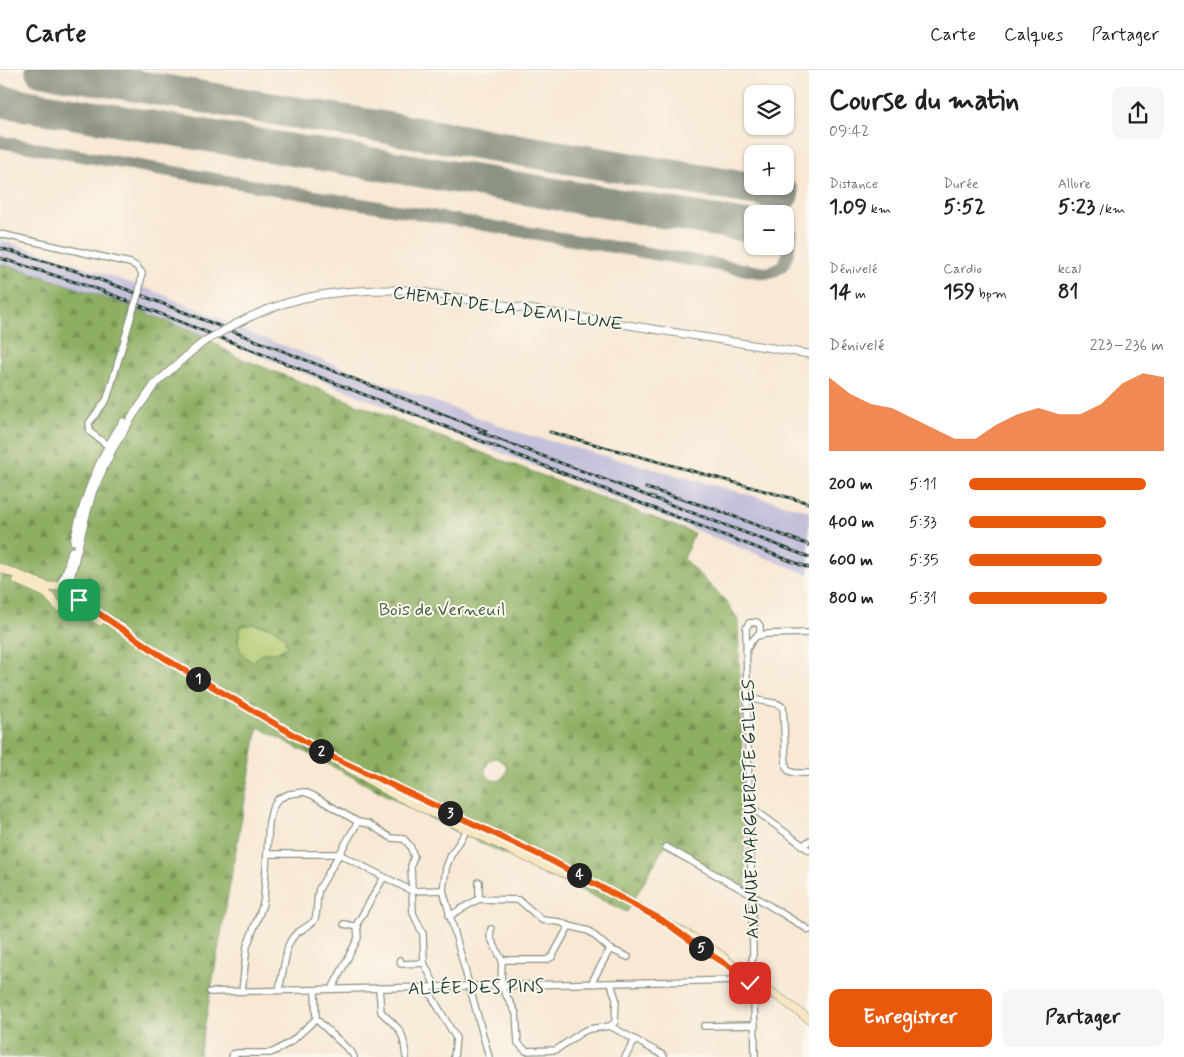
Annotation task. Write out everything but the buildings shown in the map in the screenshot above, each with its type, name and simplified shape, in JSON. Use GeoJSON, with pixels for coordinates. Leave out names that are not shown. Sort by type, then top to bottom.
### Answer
{"type":"FeatureCollection","features":[{"type":"Feature","properties":{"kind":"main road"},"geometry":{"type":"LineString","coordinates":[[0,568],[46,586],[66,584],[75,591],[79,600],[94,612],[166,659]]}},
{"type":"Feature","properties":{"kind":"main road"},"geometry":{"type":"LineString","coordinates":[[0,574],[42,591],[50,596],[59,607],[82,610],[393,794],[550,860],[662,920],[711,948],[734,966],[750,969],[765,988]]}},
{"type":"Feature","properties":{"kind":"main road"},"geometry":{"type":"LineString","coordinates":[[53,601],[53,592],[59,586]]}},
{"type":"Feature","properties":{"kind":"main road"},"geometry":{"type":"LineString","coordinates":[[68,608],[75,602],[75,591]]}},
{"type":"Feature","properties":{"kind":"main road"},"geometry":{"type":"LineString","coordinates":[[662,920],[702,949],[730,966],[745,983],[765,988],[809,1014]]}},
{"type":"Feature","properties":{"kind":"main road"},"geometry":{"type":"LineString","coordinates":[[740,979],[740,970],[750,969]]}},
{"type":"Feature","properties":{"kind":"main road"},"geometry":{"type":"LineString","coordinates":[[750,969],[756,978],[751,983]]}},
{"type":"Feature","properties":{"kind":"main road"},"geometry":{"type":"LineString","coordinates":[[780,997],[809,1018]]}},
{"type":"Feature","properties":{"kind":"street"},"geometry":{"type":"LineString","coordinates":[[0,234],[130,263],[136,266],[142,273],[142,282],[107,400],[89,424],[90,432],[96,439],[110,448]]}},
{"type":"Feature","properties":{"kind":"street","name":"CHEMIN DE LA DEMI-LUNE"},"geometry":{"type":"LineString","coordinates":[[110,448],[131,410],[155,384],[205,341],[266,309],[293,300],[329,292],[362,289],[409,290],[809,354]]}},
{"type":"Feature","properties":{"kind":"street"},"geometry":{"type":"LineString","coordinates":[[59,586],[67,570],[85,499],[93,476],[110,448]]}},
{"type":"Feature","properties":{"kind":"street"},"geometry":{"type":"LineString","coordinates":[[75,591],[71,582],[71,575],[93,490],[110,448]]}},
{"type":"Feature","properties":{"kind":"street"},"geometry":{"type":"LineString","coordinates":[[782,633],[760,626],[756,622],[747,624],[746,631],[750,636],[809,633]]}},
{"type":"Feature","properties":{"kind":"street"},"geometry":{"type":"LineString","coordinates":[[746,651],[761,630],[760,626]]}},
{"type":"Feature","properties":{"kind":"street","name":"AVENUE MARGUERITE GILLES"},"geometry":{"type":"LineString","coordinates":[[746,631],[753,954],[750,969]]}},
{"type":"Feature","properties":{"kind":"street"},"geometry":{"type":"LineString","coordinates":[[747,698],[778,704],[783,707],[786,767],[788,771],[795,773],[809,773]]}},
{"type":"Feature","properties":{"kind":"street"},"geometry":{"type":"LineString","coordinates":[[242,991],[246,946],[264,898],[266,854],[272,809],[278,799],[289,794],[304,792],[358,822],[369,824],[391,838],[404,839],[413,850],[414,856],[411,866],[413,913],[423,934],[424,964],[436,987]]}},
{"type":"Feature","properties":{"kind":"street"},"geometry":{"type":"LineString","coordinates":[[749,808],[755,810],[809,850]]}},
{"type":"Feature","properties":{"kind":"street"},"geometry":{"type":"LineString","coordinates":[[279,990],[288,946],[295,933],[313,922],[316,918],[317,895],[358,822]]}},
{"type":"Feature","properties":{"kind":"street"},"geometry":{"type":"LineString","coordinates":[[466,825],[446,868],[443,890],[488,1057]]}},
{"type":"Feature","properties":{"kind":"street"},"geometry":{"type":"LineString","coordinates":[[802,846],[809,841]]}},
{"type":"Feature","properties":{"kind":"street"},"geometry":{"type":"LineString","coordinates":[[666,847],[752,895],[809,930]]}},
{"type":"Feature","properties":{"kind":"street"},"geometry":{"type":"LineString","coordinates":[[266,854],[339,854],[412,892],[443,890]]}},
{"type":"Feature","properties":{"kind":"street"},"geometry":{"type":"LineString","coordinates":[[332,989],[358,938],[358,924],[384,877]]}},
{"type":"Feature","properties":{"kind":"street"},"geometry":{"type":"LineString","coordinates":[[479,882],[479,899]]}},
{"type":"Feature","properties":{"kind":"street"},"geometry":{"type":"LineString","coordinates":[[450,916],[479,899],[519,900],[542,920],[560,922],[589,931],[610,949],[628,957]]}},
{"type":"Feature","properties":{"kind":"street"},"geometry":{"type":"LineString","coordinates":[[344,924],[358,927]]}},
{"type":"Feature","properties":{"kind":"street"},"geometry":{"type":"LineString","coordinates":[[502,960],[546,960],[552,957],[569,926]]}},
{"type":"Feature","properties":{"kind":"street"},"geometry":{"type":"LineString","coordinates":[[491,929],[490,937],[502,960],[501,986],[516,1013],[517,1038],[522,1049],[526,1051],[556,1050],[588,1029],[610,1026],[615,1022],[616,1008],[616,999],[611,984]]}},
{"type":"Feature","properties":{"kind":"street"},"geometry":{"type":"LineString","coordinates":[[593,984],[593,980],[610,949]]}},
{"type":"Feature","properties":{"kind":"street"},"geometry":{"type":"LineString","coordinates":[[400,960],[401,964],[424,964]]}},
{"type":"Feature","properties":{"kind":"street","name":"ALLÉE DES PINS"},"geometry":{"type":"LineString","coordinates":[[210,992],[611,984],[740,979]]}},
{"type":"Feature","properties":{"kind":"street"},"geometry":{"type":"LineString","coordinates":[[751,983],[754,989],[755,1057]]}},
{"type":"Feature","properties":{"kind":"street"},"geometry":{"type":"LineString","coordinates":[[379,988],[381,1012],[402,1031],[406,1057]]}},
{"type":"Feature","properties":{"kind":"street"},"geometry":{"type":"LineString","coordinates":[[427,988],[456,1038],[454,1057]]}},
{"type":"Feature","properties":{"kind":"street"},"geometry":{"type":"LineString","coordinates":[[754,994],[760,989],[765,988]]}},
{"type":"Feature","properties":{"kind":"street"},"geometry":{"type":"LineString","coordinates":[[315,990],[316,1019],[354,1057]]}},
{"type":"Feature","properties":{"kind":"street"},"geometry":{"type":"LineString","coordinates":[[232,1057],[233,1054],[270,1053],[275,1051],[292,1041],[316,1019]]}},
{"type":"Feature","properties":{"kind":"street"},"geometry":{"type":"LineString","coordinates":[[704,1026],[755,1025]]}},
{"type":"Feature","properties":{"kind":"street"},"geometry":{"type":"LineString","coordinates":[[610,1026],[663,1054],[664,1057]]}},
{"type":"Feature","properties":{"kind":"street"},"geometry":{"type":"LineString","coordinates":[[625,1057],[635,1040]]}},
{"type":"Feature","properties":{"kind":"street"},"geometry":{"type":"LineString","coordinates":[[556,1050],[560,1057]]}},
{"type":"Feature","properties":{"kind":"shaded area"},"geometry":{"type":"Polygon","coordinates":[[[0,240],[154,291],[229,322],[204,336],[127,305],[0,264],[0,240]]]}},
{"type":"Feature","properties":{"kind":"shaded area"},"geometry":{"type":"Polygon","coordinates":[[[236,328],[517,432],[809,511],[809,575],[218,339],[236,328]]]}},
{"type":"Feature","properties":{"kind":"green space","name":"Bois de Verneuil"},"geometry":{"type":"Polygon","coordinates":[[[0,264],[127,305],[204,336],[235,356],[430,433],[694,533],[684,559],[724,599],[738,619],[746,890],[665,845],[627,912],[443,825],[258,727],[199,1057],[0,1057],[0,264]],[[253,624],[241,626],[238,638],[241,651],[252,662],[263,653],[276,653],[287,647],[285,637],[272,627],[253,624]],[[497,758],[490,760],[485,769],[490,779],[501,780],[507,772],[506,764],[497,758]]]}},
{"type":"Feature","properties":{"kind":"green space"},"geometry":{"type":"Polygon","coordinates":[[[253,624],[272,628],[285,637],[287,647],[276,653],[263,653],[252,662],[241,651],[238,638],[241,626],[253,624]]]}},
{"type":"Feature","properties":{"kind":"taxiway"},"geometry":{"type":"LineString","coordinates":[[0,142],[765,273],[783,265],[788,255]]}},
{"type":"Feature","properties":{"kind":"runway"},"geometry":{"type":"LineString","coordinates":[[41,70],[744,187]]}},
{"type":"Feature","properties":{"kind":"runway"},"geometry":{"type":"LineString","coordinates":[[0,101],[744,226]]}},
{"type":"Feature","properties":{"kind":"railway"},"geometry":{"type":"LineString","coordinates":[[0,248],[73,270],[128,290],[486,431]]}},
{"type":"Feature","properties":{"kind":"railway"},"geometry":{"type":"LineString","coordinates":[[0,258],[100,290],[565,474],[809,568]]}},
{"type":"Feature","properties":{"kind":"railway"},"geometry":{"type":"LineString","coordinates":[[479,432],[809,557]]}},
{"type":"Feature","properties":{"kind":"railway"},"geometry":{"type":"LineString","coordinates":[[550,432],[809,503]]}},
{"type":"Feature","properties":{"kind":"railway"},"geometry":{"type":"LineString","coordinates":[[646,488],[714,509],[809,545]]}},
{"type":"Feature","properties":{"kind":"route"},"geometry":{"type":"LineString","coordinates":[[79,600],[166,659],[326,754],[550,860],[644,910],[730,966],[742,982],[750,983]]}}]}
